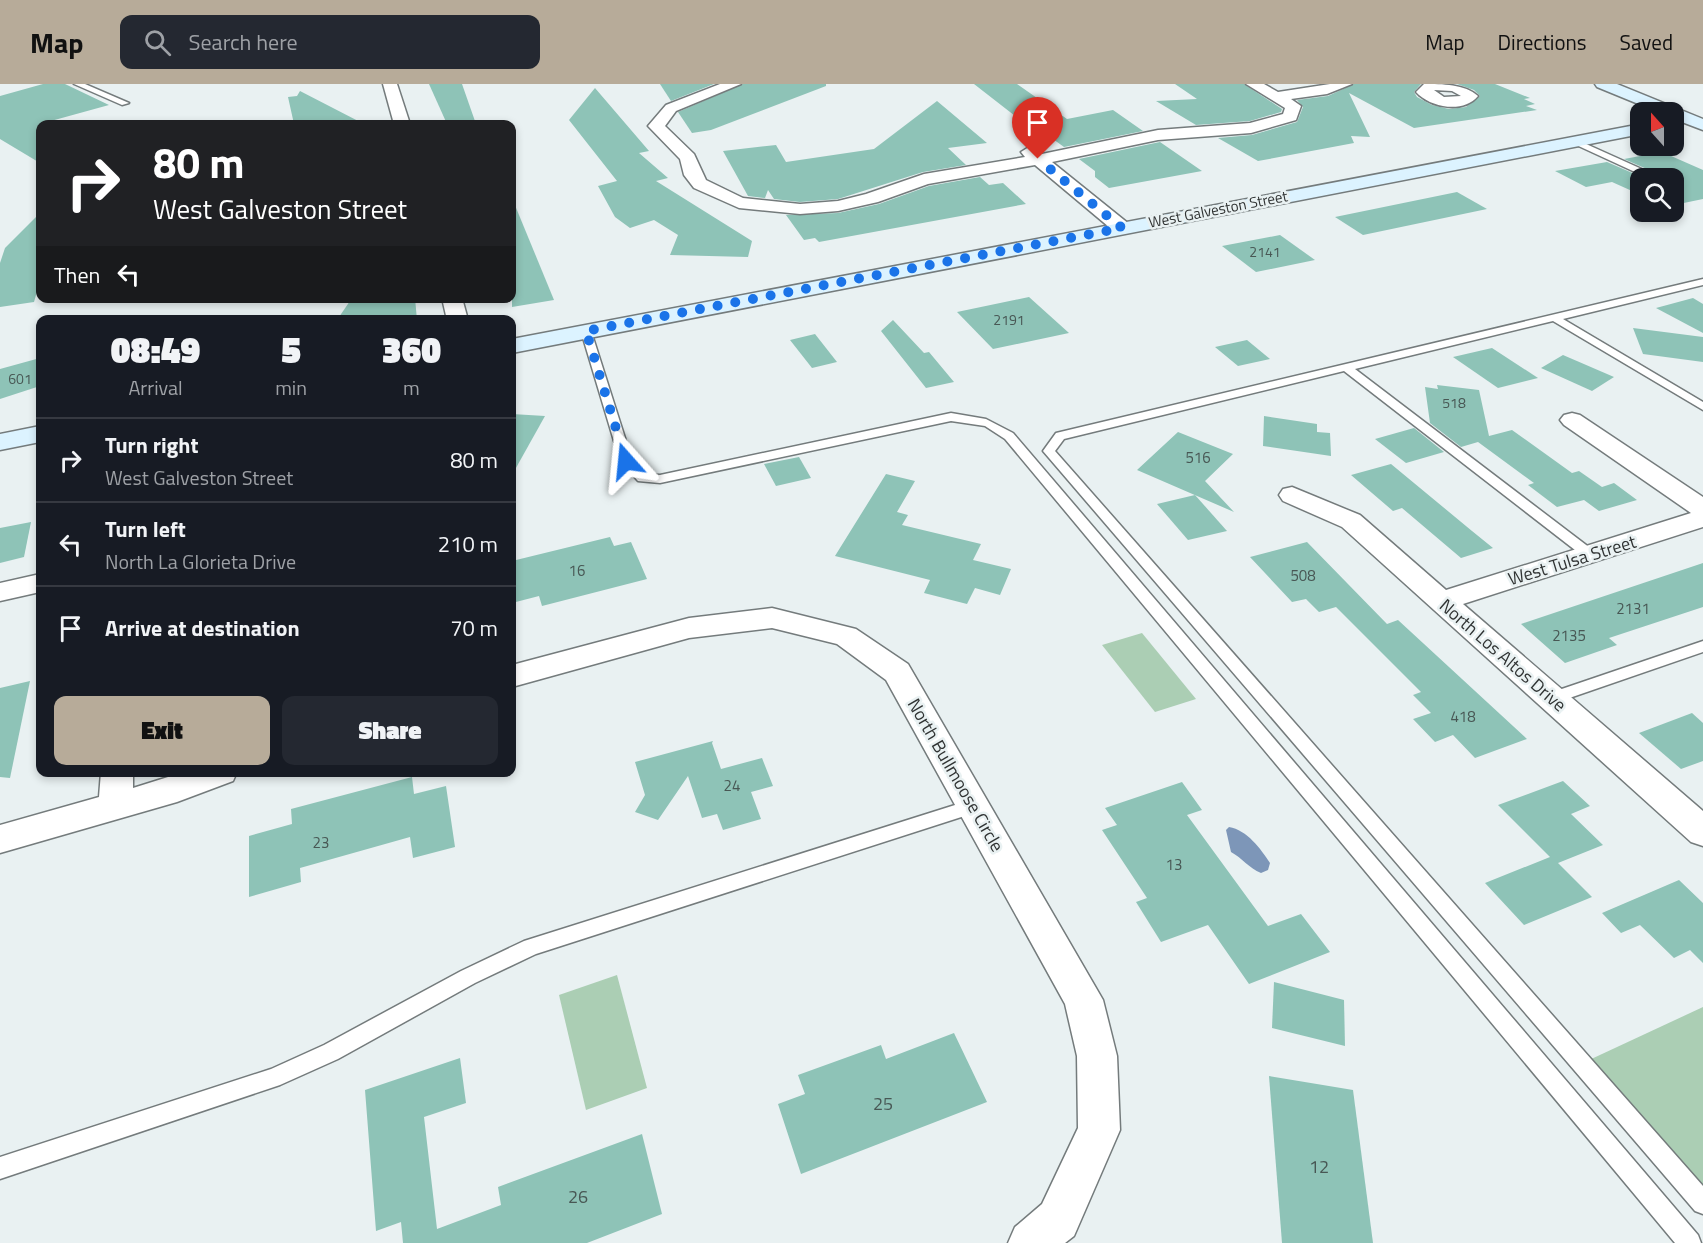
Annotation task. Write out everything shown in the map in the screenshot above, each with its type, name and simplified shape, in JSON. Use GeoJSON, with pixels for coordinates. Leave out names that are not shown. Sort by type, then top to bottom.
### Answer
{"type":"FeatureCollection","features":[{"type":"Feature","properties":{"kind":"street"},"geometry":{"type":"LineString","coordinates":[[390,84],[401,120]]}},
{"type":"Feature","properties":{"kind":"street"},"geometry":{"type":"LineString","coordinates":[[734,84],[671,108],[656,126],[688,158],[693,176],[700,184],[739,203],[775,209],[838,206],[872,198],[924,179],[1158,135],[1267,125],[1290,117],[1293,106],[1279,96],[1253,84]]}},
{"type":"Feature","properties":{"kind":"street"},"geometry":{"type":"LineString","coordinates":[[1279,96],[1327,90],[1346,84]]}},
{"type":"Feature","properties":{"kind":"street"},"geometry":{"type":"LineString","coordinates":[[1603,84],[1686,118]]}},
{"type":"Feature","properties":{"kind":"street","name":"West Galveston Street"},"geometry":{"type":"LineString","coordinates":[[516,345],[1630,131]]}},
{"type":"Feature","properties":{"kind":"street"},"geometry":{"type":"LineString","coordinates":[[1017,142],[1122,228]]}},
{"type":"Feature","properties":{"kind":"street"},"geometry":{"type":"LineString","coordinates":[[1572,420],[1703,509]]}},
{"type":"Feature","properties":{"kind":"street"},"geometry":{"type":"LineString","coordinates":[[0,442],[36,435]]}},
{"type":"Feature","properties":{"kind":"street","name":"North Los Altos Drive"},"geometry":{"type":"LineString","coordinates":[[1292,495],[1351,521],[1701,828]]}},
{"type":"Feature","properties":{"kind":"street","name":"West Tulsa Street"},"geometry":{"type":"LineString","coordinates":[[1442,601],[1703,518]]}},
{"type":"Feature","properties":{"kind":"street"},"geometry":{"type":"LineString","coordinates":[[0,592],[36,584]]}},
{"type":"Feature","properties":{"kind":"street","name":"North Bullmoose Circle"},"geometry":{"type":"LineString","coordinates":[[516,675],[689,628],[772,618],[846,636],[897,672],[1084,1000],[1097,1056],[1099,1130],[1058,1221],[1031,1243]]}},
{"type":"Feature","properties":{"kind":"street"},"geometry":{"type":"LineString","coordinates":[[115,807],[117,777]]}},
{"type":"Feature","properties":{"kind":"street"},"geometry":{"type":"LineString","coordinates":[[0,839],[115,807],[206,777]]}},
{"type":"Feature","properties":{"kind":"lane"},"geometry":{"type":"LineString","coordinates":[[78,84],[126,103]]}},
{"type":"Feature","properties":{"kind":"lane"},"geometry":{"type":"LineString","coordinates":[[1575,141],[1633,168]]}},
{"type":"Feature","properties":{"kind":"lane"},"geometry":{"type":"LineString","coordinates":[[1703,282],[1348,369],[1060,436],[1049,450],[1703,1203]]}},
{"type":"Feature","properties":{"kind":"lane"},"geometry":{"type":"LineString","coordinates":[[1555,318],[1703,406]]}},
{"type":"Feature","properties":{"kind":"lane"},"geometry":{"type":"LineString","coordinates":[[586,331],[626,461],[642,478],[660,479],[951,417],[987,421],[997,426],[1016,445],[1690,1243]]}},
{"type":"Feature","properties":{"kind":"lane"},"geometry":{"type":"LineString","coordinates":[[1348,369],[1588,554]]}},
{"type":"Feature","properties":{"kind":"lane"},"geometry":{"type":"LineString","coordinates":[[1552,698],[1703,646]]}},
{"type":"Feature","properties":{"kind":"lane"},"geometry":{"type":"LineString","coordinates":[[0,1168],[273,1078],[332,1052],[468,977],[531,947],[974,806]]}},
{"type":"Feature","properties":{"kind":"green space"},"geometry":{"type":"Polygon","coordinates":[[[1142,633],[1196,699],[1155,712],[1102,645],[1142,633]]]}},
{"type":"Feature","properties":{"kind":"green space"},"geometry":{"type":"Polygon","coordinates":[[[617,975],[647,1088],[586,1110],[559,995],[617,975]]]}},
{"type":"Feature","properties":{"kind":"green space"},"geometry":{"type":"Polygon","coordinates":[[[1703,1007],[1703,1194],[1587,1061],[1703,1007]]]}},
{"type":"Feature","properties":{"kind":"water"},"geometry":{"type":"Polygon","coordinates":[[[1229,827],[1242,832],[1258,846],[1270,863],[1268,870],[1261,873],[1231,852],[1226,830],[1229,827]]]}},
{"type":"Feature","properties":{"kind":"building"},"geometry":{"type":"Polygon","coordinates":[[[43,84],[65,84],[109,105],[55,120],[36,120],[36,161],[0,139],[0,96],[43,84]]]}},
{"type":"Feature","properties":{"kind":"building"},"geometry":{"type":"Polygon","coordinates":[[[429,84],[462,84],[475,120],[445,120],[429,84]]]}},
{"type":"Feature","properties":{"kind":"building"},"geometry":{"type":"Polygon","coordinates":[[[660,84],[714,84],[671,101],[660,84]]]}},
{"type":"Feature","properties":{"kind":"building"},"geometry":{"type":"Polygon","coordinates":[[[743,84],[826,84],[826,86],[711,130],[692,133],[678,112],[743,84]]]}},
{"type":"Feature","properties":{"kind":"building"},"geometry":{"type":"Polygon","coordinates":[[[974,84],[1017,84],[1067,119],[1113,110],[1143,131],[1064,147],[1039,129],[1033,130],[974,84]]]}},
{"type":"Feature","properties":{"kind":"building"},"geometry":{"type":"Polygon","coordinates":[[[1175,84],[1244,84],[1282,109],[1281,112],[1250,121],[1196,125],[1156,101],[1197,99],[1175,84]]]}},
{"type":"Feature","properties":{"kind":"building"},"geometry":{"type":"Polygon","coordinates":[[[1354,84],[1421,84],[1414,92],[1417,97],[1432,105],[1449,109],[1466,107],[1480,96],[1474,90],[1457,84],[1495,84],[1530,98],[1524,99],[1535,104],[1526,106],[1537,110],[1414,128],[1349,93],[1370,137],[1351,136],[1354,143],[1258,161],[1218,138],[1252,135],[1297,122],[1303,107],[1297,100],[1328,96],[1354,84]]]}},
{"type":"Feature","properties":{"kind":"building"},"geometry":{"type":"Polygon","coordinates":[[[595,88],[649,151],[639,153],[668,178],[656,181],[752,241],[748,257],[670,255],[678,235],[654,220],[630,228],[615,217],[598,186],[617,181],[569,120],[595,88]]]}},
{"type":"Feature","properties":{"kind":"building"},"geometry":{"type":"Polygon","coordinates":[[[300,91],[356,120],[293,120],[288,97],[297,96],[300,91]]]}},
{"type":"Feature","properties":{"kind":"building"},"geometry":{"type":"Polygon","coordinates":[[[937,101],[987,143],[948,148],[966,165],[923,172],[838,199],[800,202],[774,199],[768,190],[765,198],[748,196],[723,151],[776,145],[786,162],[874,149],[937,101]]]}},
{"type":"Feature","properties":{"kind":"building"},"geometry":{"type":"Polygon","coordinates":[[[1160,142],[1202,171],[1109,188],[1095,177],[1095,171],[1079,159],[1160,142]]]}},
{"type":"Feature","properties":{"kind":"building"},"geometry":{"type":"Polygon","coordinates":[[[1640,156],[1671,156],[1703,170],[1703,199],[1684,203],[1684,168],[1645,168],[1624,159],[1640,156]]]}},
{"type":"Feature","properties":{"kind":"building"},"geometry":{"type":"Polygon","coordinates":[[[1607,162],[1630,172],[1630,190],[1612,182],[1586,187],[1555,171],[1607,162]]]}},
{"type":"Feature","properties":{"kind":"building"},"geometry":{"type":"Polygon","coordinates":[[[980,177],[989,185],[1003,183],[1026,204],[819,242],[815,238],[804,240],[786,215],[838,213],[879,204],[929,186],[980,177]]]}},
{"type":"Feature","properties":{"kind":"building"},"geometry":{"type":"Polygon","coordinates":[[[1457,192],[1487,209],[1363,235],[1335,217],[1457,192]]]}},
{"type":"Feature","properties":{"kind":"building"},"geometry":{"type":"Polygon","coordinates":[[[516,208],[554,300],[512,307],[512,303],[516,303],[516,208]]]}},
{"type":"Feature","properties":{"kind":"building"},"geometry":{"type":"Polygon","coordinates":[[[36,217],[36,295],[34,302],[0,307],[0,263],[5,248],[36,217]]]}},
{"type":"Feature","properties":{"kind":"building"},"geometry":{"type":"Polygon","coordinates":[[[1280,235],[1315,260],[1256,272],[1222,246],[1280,235]]]}},
{"type":"Feature","properties":{"kind":"building"},"geometry":{"type":"Polygon","coordinates":[[[1029,297],[1069,333],[993,349],[957,312],[1029,297]]]}},
{"type":"Feature","properties":{"kind":"building"},"geometry":{"type":"Polygon","coordinates":[[[1693,298],[1703,304],[1703,333],[1656,308],[1693,298]]]}},
{"type":"Feature","properties":{"kind":"building"},"geometry":{"type":"Polygon","coordinates":[[[349,303],[415,303],[417,315],[340,315],[349,303]]]}},
{"type":"Feature","properties":{"kind":"building"},"geometry":{"type":"Polygon","coordinates":[[[893,320],[924,353],[929,352],[954,382],[926,388],[881,331],[893,320]]]}},
{"type":"Feature","properties":{"kind":"building"},"geometry":{"type":"Polygon","coordinates":[[[1633,328],[1703,337],[1703,362],[1643,354],[1633,328]]]}},
{"type":"Feature","properties":{"kind":"building"},"geometry":{"type":"Polygon","coordinates":[[[815,334],[837,362],[812,368],[790,340],[815,334]]]}},
{"type":"Feature","properties":{"kind":"building"},"geometry":{"type":"Polygon","coordinates":[[[1247,340],[1270,359],[1238,366],[1215,347],[1247,340]]]}},
{"type":"Feature","properties":{"kind":"building"},"geometry":{"type":"Polygon","coordinates":[[[1492,348],[1538,378],[1498,388],[1453,357],[1492,348]]]}},
{"type":"Feature","properties":{"kind":"building"},"geometry":{"type":"Polygon","coordinates":[[[1563,355],[1614,377],[1592,391],[1541,368],[1563,355]]]}},
{"type":"Feature","properties":{"kind":"building"},"geometry":{"type":"Polygon","coordinates":[[[36,359],[36,387],[0,399],[0,369],[36,359]]]}},
{"type":"Feature","properties":{"kind":"building"},"geometry":{"type":"Polygon","coordinates":[[[1437,385],[1479,390],[1489,436],[1512,430],[1572,473],[1579,471],[1602,487],[1614,483],[1637,500],[1599,511],[1584,500],[1557,507],[1528,485],[1534,483],[1478,442],[1461,447],[1430,423],[1425,387],[1438,389],[1437,385]]]}},
{"type":"Feature","properties":{"kind":"building"},"geometry":{"type":"Polygon","coordinates":[[[516,414],[545,416],[516,468],[516,414]]]}},
{"type":"Feature","properties":{"kind":"building"},"geometry":{"type":"Polygon","coordinates":[[[1264,416],[1317,424],[1317,432],[1330,433],[1331,456],[1263,446],[1264,416]]]}},
{"type":"Feature","properties":{"kind":"building"},"geometry":{"type":"Polygon","coordinates":[[[1414,428],[1444,452],[1406,463],[1375,439],[1414,428]]]}},
{"type":"Feature","properties":{"kind":"building"},"geometry":{"type":"Polygon","coordinates":[[[1178,432],[1233,454],[1205,481],[1234,512],[1137,470],[1178,432]]]}},
{"type":"Feature","properties":{"kind":"building"},"geometry":{"type":"Polygon","coordinates":[[[799,457],[811,478],[776,486],[764,464],[799,457]]]}},
{"type":"Feature","properties":{"kind":"building"},"geometry":{"type":"Polygon","coordinates":[[[1391,464],[1493,548],[1461,558],[1402,508],[1393,511],[1351,475],[1391,464]]]}},
{"type":"Feature","properties":{"kind":"building"},"geometry":{"type":"Polygon","coordinates":[[[886,474],[915,481],[897,512],[908,515],[902,525],[981,544],[973,560],[1011,569],[1000,595],[975,588],[967,604],[924,593],[930,580],[835,556],[886,474]]]}},
{"type":"Feature","properties":{"kind":"building"},"geometry":{"type":"Polygon","coordinates":[[[1195,495],[1227,531],[1188,540],[1157,504],[1195,495]]]}},
{"type":"Feature","properties":{"kind":"building"},"geometry":{"type":"Polygon","coordinates":[[[31,522],[24,557],[0,563],[0,528],[31,522]]]}},
{"type":"Feature","properties":{"kind":"building"},"geometry":{"type":"Polygon","coordinates":[[[610,537],[614,546],[631,542],[647,579],[542,606],[539,596],[516,602],[516,560],[610,537]]]}},
{"type":"Feature","properties":{"kind":"building"},"geometry":{"type":"Polygon","coordinates":[[[1307,542],[1387,624],[1398,620],[1527,739],[1475,758],[1453,735],[1435,742],[1413,719],[1431,713],[1413,695],[1421,692],[1336,607],[1319,612],[1306,599],[1292,602],[1250,557],[1307,542]]]}},
{"type":"Feature","properties":{"kind":"building"},"geometry":{"type":"Polygon","coordinates":[[[1703,563],[1703,607],[1609,638],[1617,645],[1565,663],[1521,624],[1703,563]]]}},
{"type":"Feature","properties":{"kind":"building"},"geometry":{"type":"Polygon","coordinates":[[[30,681],[10,778],[0,777],[0,688],[30,681]]]}},
{"type":"Feature","properties":{"kind":"building"},"geometry":{"type":"Polygon","coordinates":[[[1692,713],[1703,723],[1703,761],[1681,769],[1639,733],[1692,713]]]}},
{"type":"Feature","properties":{"kind":"building"},"geometry":{"type":"Polygon","coordinates":[[[713,741],[721,769],[762,758],[773,786],[751,792],[761,819],[723,830],[717,814],[702,818],[688,776],[658,820],[635,812],[645,795],[635,762],[713,741]]]}},
{"type":"Feature","properties":{"kind":"building"},"geometry":{"type":"Polygon","coordinates":[[[412,777],[414,794],[446,786],[455,847],[413,858],[410,837],[300,868],[301,882],[249,897],[249,836],[292,824],[291,809],[412,777]]]}},
{"type":"Feature","properties":{"kind":"building"},"geometry":{"type":"Polygon","coordinates":[[[1563,781],[1590,806],[1571,814],[1603,845],[1558,863],[1592,897],[1524,925],[1485,883],[1550,857],[1498,805],[1563,781]]]}},
{"type":"Feature","properties":{"kind":"building"},"geometry":{"type":"Polygon","coordinates":[[[1182,782],[1202,810],[1187,815],[1268,926],[1301,914],[1330,952],[1249,984],[1208,925],[1161,942],[1136,902],[1147,898],[1102,830],[1117,825],[1105,808],[1182,782]]]}},
{"type":"Feature","properties":{"kind":"building"},"geometry":{"type":"Polygon","coordinates":[[[1679,880],[1703,903],[1703,963],[1690,950],[1674,958],[1640,925],[1621,933],[1602,913],[1679,880]]]}},
{"type":"Feature","properties":{"kind":"building"},"geometry":{"type":"Polygon","coordinates":[[[1274,982],[1344,1000],[1345,1046],[1272,1028],[1274,982]]]}},
{"type":"Feature","properties":{"kind":"building"},"geometry":{"type":"Polygon","coordinates":[[[954,1033],[987,1102],[801,1174],[778,1104],[805,1094],[798,1075],[881,1045],[886,1059],[954,1033]]]}},
{"type":"Feature","properties":{"kind":"building"},"geometry":{"type":"Polygon","coordinates":[[[460,1058],[466,1103],[424,1117],[437,1229],[501,1205],[498,1187],[642,1134],[662,1214],[587,1243],[403,1243],[401,1222],[376,1231],[365,1090],[460,1058]]]}},
{"type":"Feature","properties":{"kind":"building"},"geometry":{"type":"Polygon","coordinates":[[[1269,1076],[1353,1090],[1373,1243],[1282,1243],[1269,1076]]]}},
{"type":"Feature","properties":{"kind":"route"},"geometry":{"type":"LineString","coordinates":[[626,461],[586,331],[1122,228],[1038,159]]}}]}
